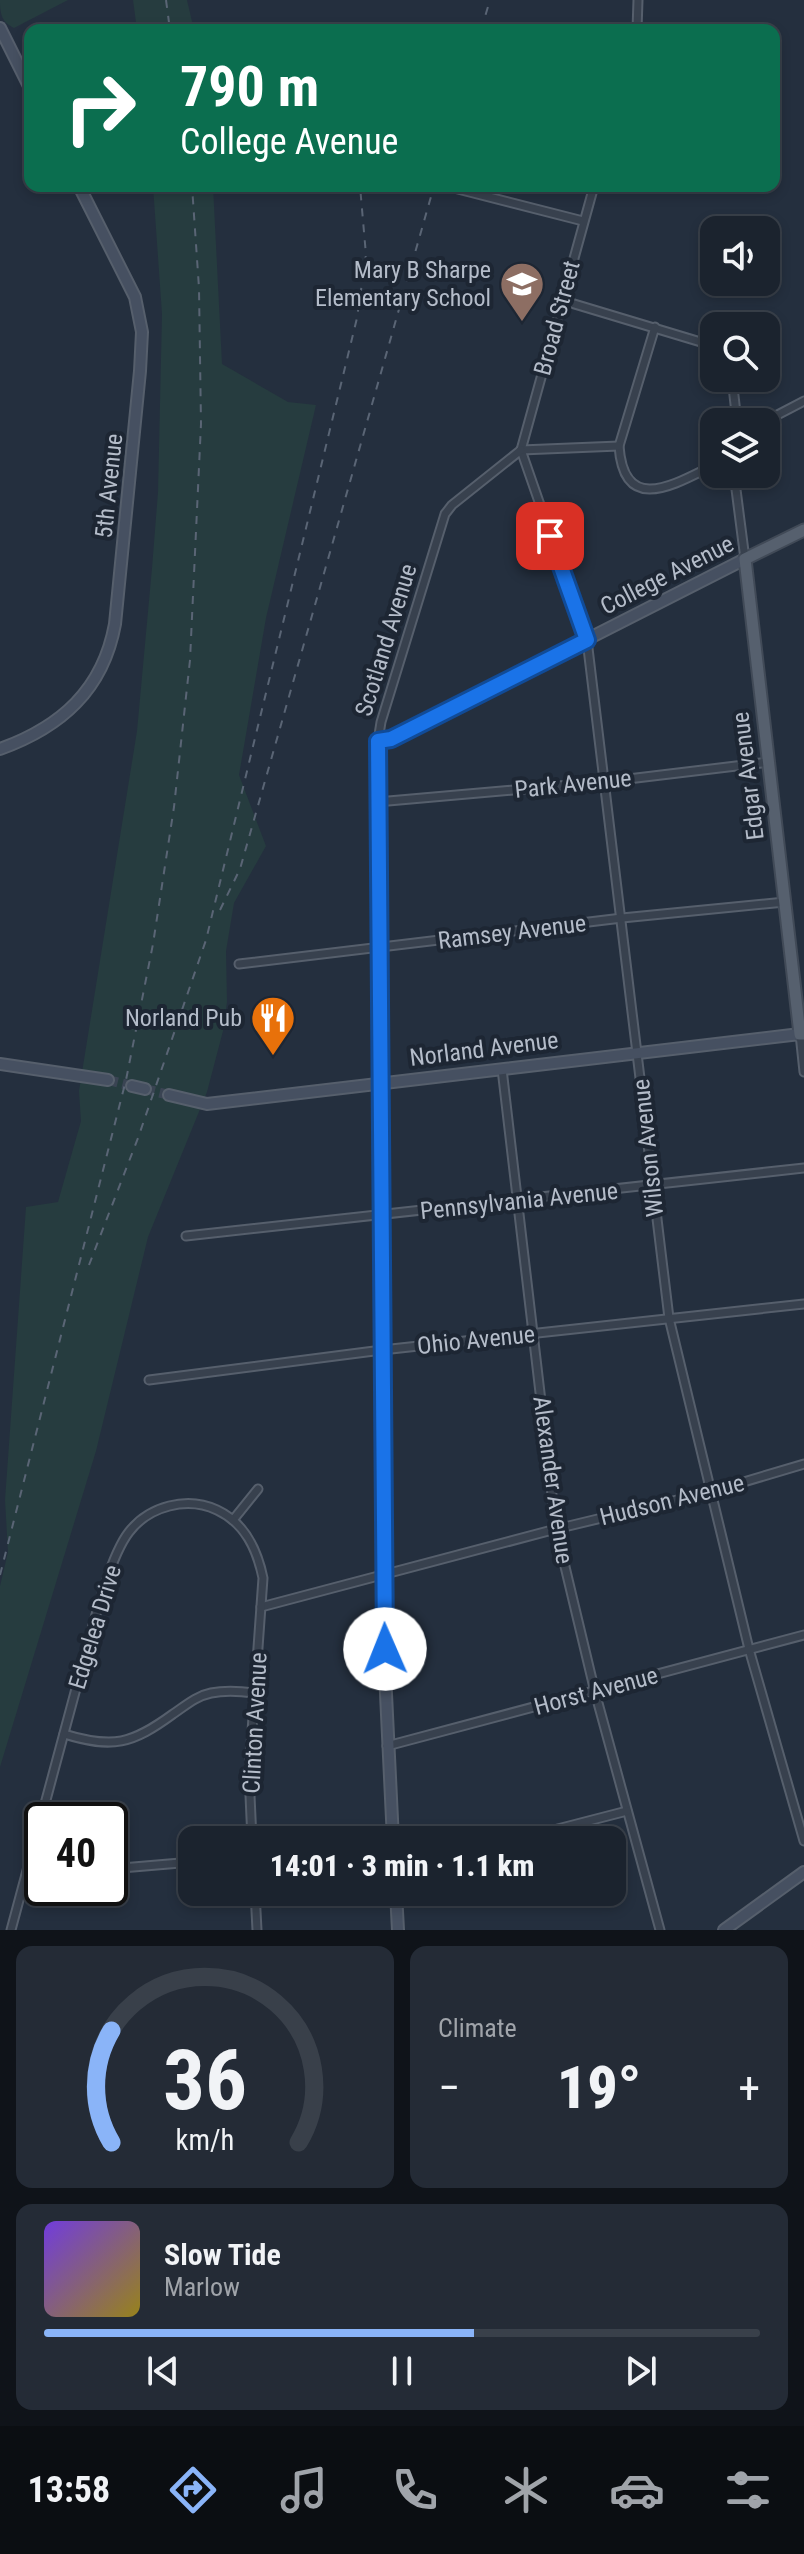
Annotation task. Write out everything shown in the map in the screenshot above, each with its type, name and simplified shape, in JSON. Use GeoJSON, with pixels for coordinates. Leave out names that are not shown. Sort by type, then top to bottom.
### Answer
{"type":"FeatureCollection","features":[{"type":"Feature","properties":{"kind":"main road","name":"College Avenue"},"geometry":{"type":"LineString","coordinates":[[745,559],[804,530]]}},
{"type":"Feature","properties":{"kind":"main road","name":"Edgar Avenue"},"geometry":{"type":"LineString","coordinates":[[745,559],[802,1034]]}},
{"type":"Feature","properties":{"kind":"street"},"geometry":{"type":"LineString","coordinates":[[637,24],[638,0]]}},
{"type":"Feature","properties":{"kind":"street"},"geometry":{"type":"LineString","coordinates":[[0,28],[24,76]]}},
{"type":"Feature","properties":{"kind":"street","name":"5th Avenue"},"geometry":{"type":"LineString","coordinates":[[0,749],[44,731],[75,704],[105,660],[115,624],[142,332],[135,297],[82,192]]}},
{"type":"Feature","properties":{"kind":"street"},"geometry":{"type":"LineString","coordinates":[[469,192],[583,221]]}},
{"type":"Feature","properties":{"kind":"street","name":"Broad Street"},"geometry":{"type":"LineString","coordinates":[[521,450],[592,192]]}},
{"type":"Feature","properties":{"kind":"street"},"geometry":{"type":"LineString","coordinates":[[561,300],[700,341]]}},
{"type":"Feature","properties":{"kind":"street"},"geometry":{"type":"LineString","coordinates":[[655,327],[619,446],[620,465],[628,478],[641,488],[652,491],[667,488],[700,472]]}},
{"type":"Feature","properties":{"kind":"street"},"geometry":{"type":"LineString","coordinates":[[780,414],[804,401]]}},
{"type":"Feature","properties":{"kind":"street"},"geometry":{"type":"LineString","coordinates":[[521,450],[619,446]]}},
{"type":"Feature","properties":{"kind":"street","name":"Wilson Avenue"},"geometry":{"type":"LineString","coordinates":[[521,450],[587,640],[669,1318],[749,1649],[804,1841]]}},
{"type":"Feature","properties":{"kind":"street","name":"Scotland Avenue"},"geometry":{"type":"LineString","coordinates":[[392,1826],[387,1746],[384,1576],[378,741],[381,722],[445,514],[521,450]]}},
{"type":"Feature","properties":{"kind":"street","name":"Edgar Avenue"},"geometry":{"type":"LineString","coordinates":[[736,488],[745,559]]}},
{"type":"Feature","properties":{"kind":"street","name":"College Avenue"},"geometry":{"type":"LineString","coordinates":[[378,741],[391,739],[745,559]]}},
{"type":"Feature","properties":{"kind":"street","name":"Park Avenue"},"geometry":{"type":"LineString","coordinates":[[377,802],[603,782],[769,762]]}},
{"type":"Feature","properties":{"kind":"street","name":"Ramsey Avenue"},"geometry":{"type":"LineString","coordinates":[[239,964],[622,918],[785,902]]}},
{"type":"Feature","properties":{"kind":"street","name":"Edgar Avenue"},"geometry":{"type":"LineString","coordinates":[[802,1034],[804,1072]]}},
{"type":"Feature","properties":{"kind":"street","name":"Norland Avenue"},"geometry":{"type":"LineString","coordinates":[[169,1095],[207,1104],[802,1034]]}},
{"type":"Feature","properties":{"kind":"street"},"geometry":{"type":"LineString","coordinates":[[0,1064],[108,1080]]}},
{"type":"Feature","properties":{"kind":"street","name":"Alexander Avenue"},"geometry":{"type":"LineString","coordinates":[[502,1069],[556,1529],[595,1692],[660,1930]]}},
{"type":"Feature","properties":{"kind":"street"},"geometry":{"type":"LineString","coordinates":[[132,1086],[145,1089]]}},
{"type":"Feature","properties":{"kind":"street","name":"Pennsylvania Avenue"},"geometry":{"type":"LineString","coordinates":[[186,1236],[517,1202],[804,1168]]}},
{"type":"Feature","properties":{"kind":"street","name":"Ohio Avenue"},"geometry":{"type":"LineString","coordinates":[[149,1380],[382,1350],[804,1304]]}},
{"type":"Feature","properties":{"kind":"street","name":"Hudson Avenue"},"geometry":{"type":"LineString","coordinates":[[261,1607],[710,1492],[804,1464]]}},
{"type":"Feature","properties":{"kind":"street"},"geometry":{"type":"LineString","coordinates":[[258,1489],[233,1520],[249,1538],[260,1561],[263,1578],[261,1607]]}},
{"type":"Feature","properties":{"kind":"street","name":"Edgelea Drive"},"geometry":{"type":"LineString","coordinates":[[46,1802],[93,1625],[119,1548],[127,1535],[156,1510],[184,1504],[212,1508],[233,1520]]}},
{"type":"Feature","properties":{"kind":"street","name":"Clinton Avenue"},"geometry":{"type":"LineString","coordinates":[[251,1826],[249,1773],[261,1607]]}},
{"type":"Feature","properties":{"kind":"street","name":"Horst Avenue"},"geometry":{"type":"LineString","coordinates":[[387,1746],[804,1635]]}},
{"type":"Feature","properties":{"kind":"street"},"geometry":{"type":"LineString","coordinates":[[64,1734],[95,1742],[127,1741],[145,1734],[198,1697],[224,1691],[254,1693]]}},
{"type":"Feature","properties":{"kind":"street"},"geometry":{"type":"LineString","coordinates":[[569,1826],[627,1811]]}},
{"type":"Feature","properties":{"kind":"street"},"geometry":{"type":"LineString","coordinates":[[128,1867],[178,1863]]}},
{"type":"Feature","properties":{"kind":"street"},"geometry":{"type":"LineString","coordinates":[[724,1930],[804,1872]]}},
{"type":"Feature","properties":{"kind":"street","name":"Edgelea Drive"},"geometry":{"type":"LineString","coordinates":[[11,1930],[24,1883]]}},
{"type":"Feature","properties":{"kind":"street"},"geometry":{"type":"LineString","coordinates":[[256,1906],[257,1930]]}},
{"type":"Feature","properties":{"kind":"street"},"geometry":{"type":"LineString","coordinates":[[397,1906],[398,1930]]}},
{"type":"Feature","properties":{"kind":"green space"},"geometry":{"type":"Polygon","coordinates":[[[0,0],[68,0],[14,28],[2,17],[0,0]]]}},
{"type":"Feature","properties":{"kind":"green space"},"geometry":{"type":"Polygon","coordinates":[[[133,0],[187,0],[193,24],[136,24],[133,0]]]}},
{"type":"Feature","properties":{"kind":"green space"},"geometry":{"type":"Polygon","coordinates":[[[153,192],[213,192],[222,364],[288,402],[316,405],[266,618],[239,775],[266,846],[234,903],[226,951],[227,1002],[223,1031],[207,1092],[148,1237],[96,1451],[0,1767],[0,1586],[8,1552],[5,1500],[26,1207],[58,1202],[81,1121],[79,1091],[137,731],[158,492],[162,314],[153,192]]]}},
{"type":"Feature","properties":{"kind":"tunnel"},"geometry":{"type":"LineString","coordinates":[[108,1080],[132,1086]]}},
{"type":"Feature","properties":{"kind":"tunnel"},"geometry":{"type":"LineString","coordinates":[[145,1089],[169,1095]]}},
{"type":"Feature","properties":{"kind":"railway"},"geometry":{"type":"LineString","coordinates":[[166,0],[169,24]]}},
{"type":"Feature","properties":{"kind":"railway"},"geometry":{"type":"LineString","coordinates":[[483,24],[490,0]]}},
{"type":"Feature","properties":{"kind":"railway"},"geometry":{"type":"LineString","coordinates":[[0,1575],[126,1080],[153,944],[174,807],[190,660],[201,424],[199,288],[192,192]]}},
{"type":"Feature","properties":{"kind":"railway"},"geometry":{"type":"LineString","coordinates":[[89,1265],[138,1138],[206,940],[357,318],[366,255],[361,192]]}},
{"type":"Feature","properties":{"kind":"railway"},"geometry":{"type":"LineString","coordinates":[[220,910],[240,869],[432,192]]}},
{"type":"Feature","properties":{"kind":"place","name":"Mary B Sharpe Elementary School"},"geometry":{"type":"Point","coordinates":[522,323]}},
{"type":"Feature","properties":{"kind":"place","name":"Norland Pub"},"geometry":{"type":"Point","coordinates":[273,1057]}},
{"type":"Feature","properties":{"kind":"route"},"geometry":{"type":"LineString","coordinates":[[385,1649],[378,741],[391,739],[587,640],[550,536]]}}]}
